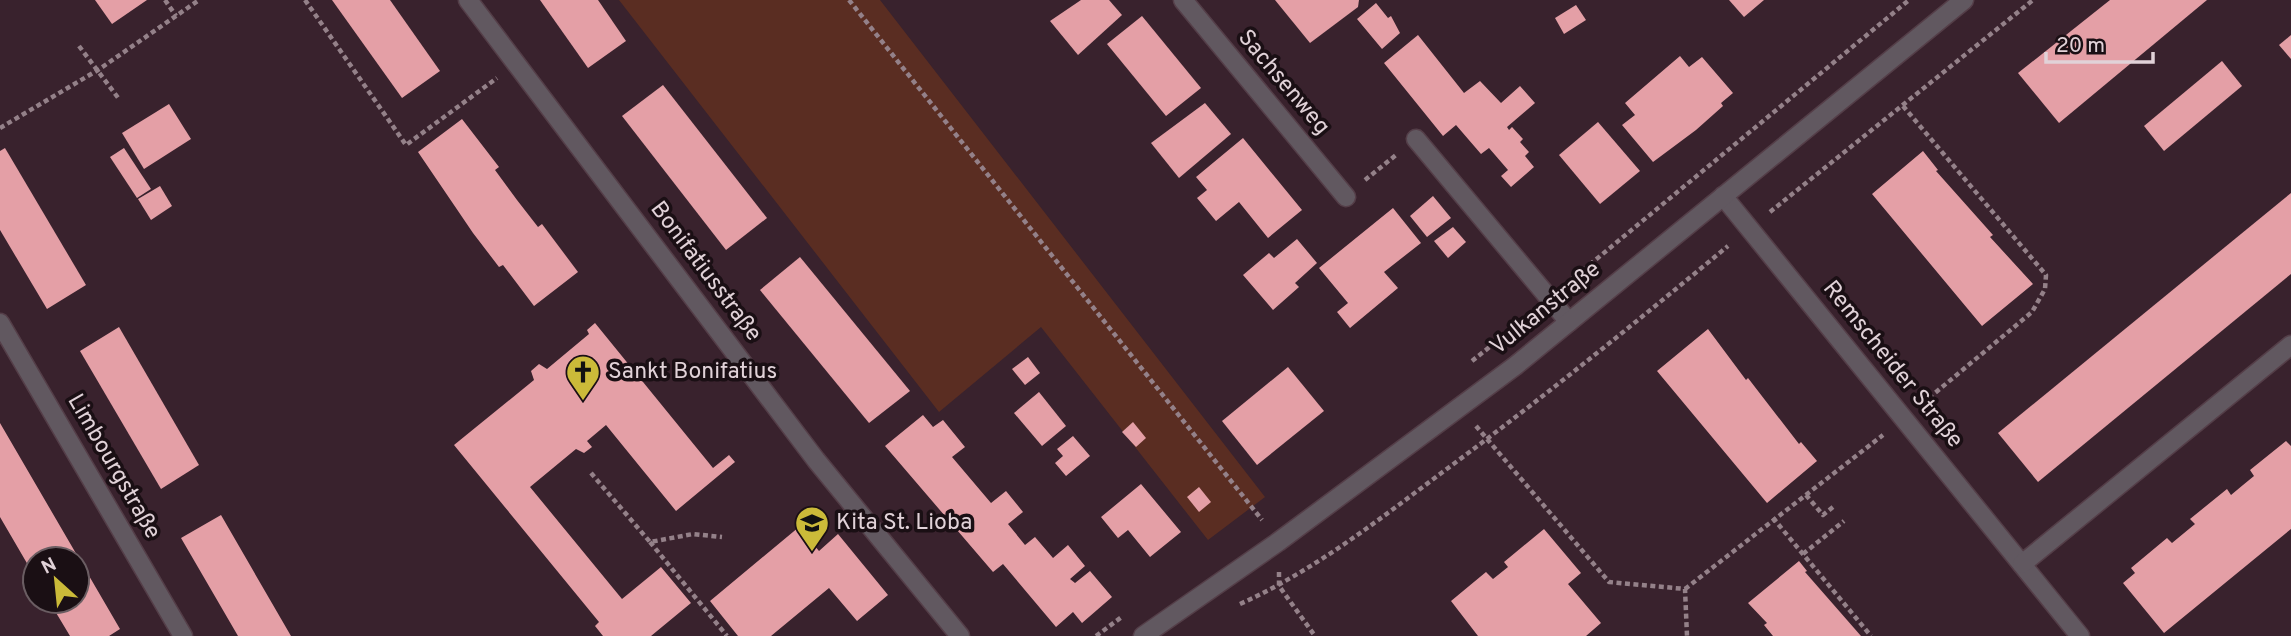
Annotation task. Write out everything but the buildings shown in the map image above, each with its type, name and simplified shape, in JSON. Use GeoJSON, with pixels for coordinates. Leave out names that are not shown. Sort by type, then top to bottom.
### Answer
{"type":"FeatureCollection","features":[{"type":"Feature","properties":{"kind":"street","name":"Bonifatiusstraße"},"geometry":{"type":"LineString","coordinates":[[468,0],[816,460],[960,636]]}},
{"type":"Feature","properties":{"kind":"street","name":"Sachsenweg"},"geometry":{"type":"LineString","coordinates":[[1183,0],[1346,197]]}},
{"type":"Feature","properties":{"kind":"street","name":"Vulkanstraße"},"geometry":{"type":"LineString","coordinates":[[1143,636],[1278,542],[1461,407],[1964,0]]}},
{"type":"Feature","properties":{"kind":"street"},"geometry":{"type":"LineString","coordinates":[[1416,138],[1569,322]]}},
{"type":"Feature","properties":{"kind":"street","name":"Remscheider Straße"},"geometry":{"type":"LineString","coordinates":[[1723,196],[2080,636]]}},
{"type":"Feature","properties":{"kind":"street","name":"Limbourgstraße"},"geometry":{"type":"LineString","coordinates":[[0,323],[181,635]]}},
{"type":"Feature","properties":{"kind":"street"},"geometry":{"type":"LineString","coordinates":[[2022,564],[2291,345]]}},
{"type":"Feature","properties":{"kind":"path"},"geometry":{"type":"LineString","coordinates":[[165,0],[176,16]]}},
{"type":"Feature","properties":{"kind":"path"},"geometry":{"type":"LineString","coordinates":[[0,128],[98,70],[199,0]]}},
{"type":"Feature","properties":{"kind":"path"},"geometry":{"type":"LineString","coordinates":[[305,0],[406,145],[516,63]]}},
{"type":"Feature","properties":{"kind":"path"},"geometry":{"type":"LineString","coordinates":[[849,0],[1278,542],[1279,586],[1315,636]]}},
{"type":"Feature","properties":{"kind":"path"},"geometry":{"type":"LineString","coordinates":[[1469,363],[1909,0]]}},
{"type":"Feature","properties":{"kind":"path"},"geometry":{"type":"LineString","coordinates":[[1234,607],[1279,586],[1359,535],[1488,439],[2033,0]]}},
{"type":"Feature","properties":{"kind":"path"},"geometry":{"type":"LineString","coordinates":[[79,46],[119,99]]}},
{"type":"Feature","properties":{"kind":"path"},"geometry":{"type":"LineString","coordinates":[[1461,407],[1609,582],[1685,589],[1773,518],[1904,419],[2032,312],[2045,289],[2046,275],[1902,105]]}},
{"type":"Feature","properties":{"kind":"path"},"geometry":{"type":"LineString","coordinates":[[1346,197],[1416,138]]}},
{"type":"Feature","properties":{"kind":"path"},"geometry":{"type":"LineString","coordinates":[[591,473],[727,636]]}},
{"type":"Feature","properties":{"kind":"path"},"geometry":{"type":"LineString","coordinates":[[1806,495],[1823,515],[1833,507]]}},
{"type":"Feature","properties":{"kind":"path"},"geometry":{"type":"LineString","coordinates":[[1250,527],[1272,511]]}},
{"type":"Feature","properties":{"kind":"path"},"geometry":{"type":"LineString","coordinates":[[1773,518],[1871,636]]}},
{"type":"Feature","properties":{"kind":"path"},"geometry":{"type":"LineString","coordinates":[[1803,554],[1844,521]]}},
{"type":"Feature","properties":{"kind":"path"},"geometry":{"type":"LineString","coordinates":[[650,542],[693,534],[722,537]]}},
{"type":"Feature","properties":{"kind":"path"},"geometry":{"type":"LineString","coordinates":[[1685,589],[1687,636]]}},
{"type":"Feature","properties":{"kind":"path"},"geometry":{"type":"LineString","coordinates":[[1096,636],[1126,614]]}},
{"type":"Feature","properties":{"kind":"shaded area"},"geometry":{"type":"Polygon","coordinates":[[[619,0],[880,0],[1265,497],[1208,540],[1041,327],[939,412],[619,0]]]}},
{"type":"Feature","properties":{"kind":"place","name":"Sankt Bonifatius"},"geometry":{"type":"Point","coordinates":[583,402]}},
{"type":"Feature","properties":{"kind":"place","name":"Kita St. Lioba"},"geometry":{"type":"Point","coordinates":[812,553]}}]}
